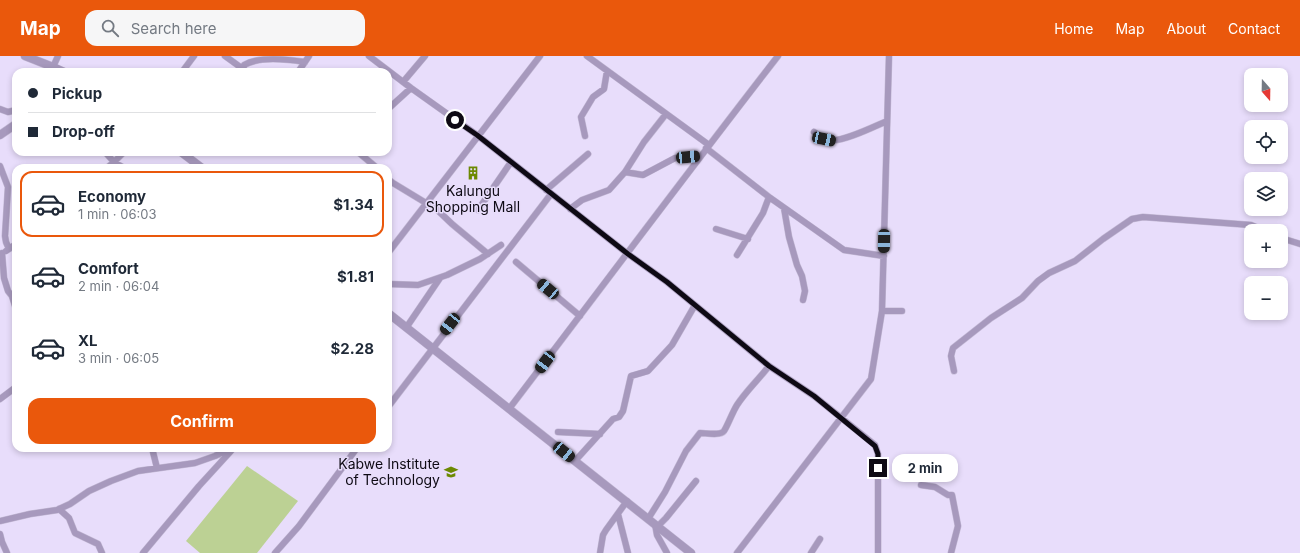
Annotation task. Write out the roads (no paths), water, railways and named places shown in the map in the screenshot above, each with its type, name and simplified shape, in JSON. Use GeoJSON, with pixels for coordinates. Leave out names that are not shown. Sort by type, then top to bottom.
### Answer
{"type":"FeatureCollection","features":[{"type":"Feature","properties":{"kind":"street"},"geometry":{"type":"LineString","coordinates":[[25,56],[53,67],[58,56]]}},
{"type":"Feature","properties":{"kind":"street"},"geometry":{"type":"LineString","coordinates":[[185,68],[194,56]]}},
{"type":"Feature","properties":{"kind":"street"},"geometry":{"type":"LineString","coordinates":[[225,56],[240,68]]}},
{"type":"Feature","properties":{"kind":"street"},"geometry":{"type":"LineString","coordinates":[[301,68],[309,56]]}},
{"type":"Feature","properties":{"kind":"street"},"geometry":{"type":"LineString","coordinates":[[369,56],[385,68]]}},
{"type":"Feature","properties":{"kind":"street"},"geometry":{"type":"LineString","coordinates":[[403,82],[424,56]]}},
{"type":"Feature","properties":{"kind":"street"},"geometry":{"type":"LineString","coordinates":[[392,248],[477,135],[540,56]]}},
{"type":"Feature","properties":{"kind":"street"},"geometry":{"type":"LineString","coordinates":[[587,56],[708,146],[769,197],[844,250],[884,256]]}},
{"type":"Feature","properties":{"kind":"street"},"geometry":{"type":"LineString","coordinates":[[509,409],[628,254],[700,156],[778,56]]}},
{"type":"Feature","properties":{"kind":"street"},"geometry":{"type":"LineString","coordinates":[[737,553],[871,378],[882,311],[889,56]]}},
{"type":"Feature","properties":{"kind":"street"},"geometry":{"type":"LineString","coordinates":[[244,68],[247,62],[265,57],[305,62]]}},
{"type":"Feature","properties":{"kind":"street"},"geometry":{"type":"LineString","coordinates":[[585,136],[581,117],[593,97],[604,89],[607,72]]}},
{"type":"Feature","properties":{"kind":"street"},"geometry":{"type":"LineString","coordinates":[[392,74],[477,135],[628,254],[667,282],[769,366],[814,396],[875,446],[878,454],[878,553]]}},
{"type":"Feature","properties":{"kind":"street"},"geometry":{"type":"LineString","coordinates":[[392,106],[411,88]]}},
{"type":"Feature","properties":{"kind":"street"},"geometry":{"type":"LineString","coordinates":[[0,109],[8,112],[12,111]]}},
{"type":"Feature","properties":{"kind":"street"},"geometry":{"type":"LineString","coordinates":[[570,208],[582,200],[609,190],[625,172],[644,142],[666,114]]}},
{"type":"Feature","properties":{"kind":"street"},"geometry":{"type":"LineString","coordinates":[[814,132],[824,139],[833,141],[887,122]]}},
{"type":"Feature","properties":{"kind":"street"},"geometry":{"type":"LineString","coordinates":[[0,135],[12,127]]}},
{"type":"Feature","properties":{"kind":"street"},"geometry":{"type":"LineString","coordinates":[[546,190],[588,154]]}},
{"type":"Feature","properties":{"kind":"street"},"geometry":{"type":"LineString","coordinates":[[109,156],[117,164]]}},
{"type":"Feature","properties":{"kind":"street"},"geometry":{"type":"LineString","coordinates":[[111,164],[120,156]]}},
{"type":"Feature","properties":{"kind":"street"},"geometry":{"type":"LineString","coordinates":[[186,156],[197,164]]}},
{"type":"Feature","properties":{"kind":"street"},"geometry":{"type":"LineString","coordinates":[[363,156],[372,164]]}},
{"type":"Feature","properties":{"kind":"street"},"geometry":{"type":"LineString","coordinates":[[625,172],[643,175],[676,158],[700,156]]}},
{"type":"Feature","properties":{"kind":"street"},"geometry":{"type":"LineString","coordinates":[[478,210],[511,162]]}},
{"type":"Feature","properties":{"kind":"street"},"geometry":{"type":"LineString","coordinates":[[0,166],[8,187],[5,236],[8,248]]}},
{"type":"Feature","properties":{"kind":"street"},"geometry":{"type":"LineString","coordinates":[[392,181],[427,202],[488,254]]}},
{"type":"Feature","properties":{"kind":"street"},"geometry":{"type":"LineString","coordinates":[[392,401],[551,194]]}},
{"type":"Feature","properties":{"kind":"street"},"geometry":{"type":"LineString","coordinates":[[737,256],[763,213],[769,197]]}},
{"type":"Feature","properties":{"kind":"street"},"geometry":{"type":"LineString","coordinates":[[784,208],[789,237],[797,265],[802,276],[805,291],[803,300]]}},
{"type":"Feature","properties":{"kind":"street"},"geometry":{"type":"LineString","coordinates":[[954,371],[950,356],[953,348],[958,343],[991,318],[1022,298],[1038,281],[1049,273],[1075,261],[1132,219],[1143,217],[1244,224]]}},
{"type":"Feature","properties":{"kind":"street"},"geometry":{"type":"LineString","coordinates":[[716,229],[748,239]]}},
{"type":"Feature","properties":{"kind":"street"},"geometry":{"type":"LineString","coordinates":[[1288,240],[1300,244]]}},
{"type":"Feature","properties":{"kind":"street"},"geometry":{"type":"LineString","coordinates":[[392,284],[418,285],[440,278],[480,259],[501,245]]}},
{"type":"Feature","properties":{"kind":"street"},"geometry":{"type":"LineString","coordinates":[[8,292],[4,278],[1,254],[12,246]]}},
{"type":"Feature","properties":{"kind":"street"},"geometry":{"type":"LineString","coordinates":[[516,262],[580,316]]}},
{"type":"Feature","properties":{"kind":"street"},"geometry":{"type":"LineString","coordinates":[[406,328],[440,278]]}},
{"type":"Feature","properties":{"kind":"street"},"geometry":{"type":"LineString","coordinates":[[0,286],[12,296]]}},
{"type":"Feature","properties":{"kind":"street"},"geometry":{"type":"LineString","coordinates":[[575,461],[612,419],[620,417],[624,411],[631,376],[648,371],[672,346],[695,305]]}},
{"type":"Feature","properties":{"kind":"street"},"geometry":{"type":"LineString","coordinates":[[882,311],[902,311]]}},
{"type":"Feature","properties":{"kind":"street"},"geometry":{"type":"LineString","coordinates":[[392,317],[692,553]]}},
{"type":"Feature","properties":{"kind":"street"},"geometry":{"type":"LineString","coordinates":[[648,519],[665,492],[686,451],[700,432],[715,433],[725,430],[737,404],[769,366]]}},
{"type":"Feature","properties":{"kind":"street"},"geometry":{"type":"LineString","coordinates":[[0,399],[12,390]]}},
{"type":"Feature","properties":{"kind":"street"},"geometry":{"type":"LineString","coordinates":[[558,432],[600,434]]}},
{"type":"Feature","properties":{"kind":"street"},"geometry":{"type":"LineString","coordinates":[[153,452],[157,468]]}},
{"type":"Feature","properties":{"kind":"street"},"geometry":{"type":"LineString","coordinates":[[0,521],[59,509],[70,504],[89,491],[110,481],[138,471],[195,463],[224,452]]}},
{"type":"Feature","properties":{"kind":"street"},"geometry":{"type":"LineString","coordinates":[[143,553],[229,452]]}},
{"type":"Feature","properties":{"kind":"street"},"geometry":{"type":"LineString","coordinates":[[275,553],[299,526],[354,452]]}},
{"type":"Feature","properties":{"kind":"street"},"geometry":{"type":"LineString","coordinates":[[656,525],[666,518],[696,481]]}},
{"type":"Feature","properties":{"kind":"street"},"geometry":{"type":"LineString","coordinates":[[921,485],[935,487],[948,495],[952,495],[958,526],[951,553]]}},
{"type":"Feature","properties":{"kind":"street"},"geometry":{"type":"LineString","coordinates":[[600,553],[603,535],[626,501]]}},
{"type":"Feature","properties":{"kind":"street"},"geometry":{"type":"LineString","coordinates":[[59,509],[70,518],[75,533],[98,544],[102,553]]}},
{"type":"Feature","properties":{"kind":"street"},"geometry":{"type":"LineString","coordinates":[[618,514],[628,553]]}},
{"type":"Feature","properties":{"kind":"street"},"geometry":{"type":"LineString","coordinates":[[656,525],[657,535],[667,553]]}},
{"type":"Feature","properties":{"kind":"street"},"geometry":{"type":"LineString","coordinates":[[0,534],[7,553]]}},
{"type":"Feature","properties":{"kind":"street"},"geometry":{"type":"LineString","coordinates":[[811,553],[820,539]]}},
{"type":"Feature","properties":{"kind":"place","name":"Kalungu Shopping Mall"},"geometry":{"type":"Point","coordinates":[473,173]}},
{"type":"Feature","properties":{"kind":"place","name":"Kabwe Institute of Technology"},"geometry":{"type":"Point","coordinates":[451,472]}}]}
